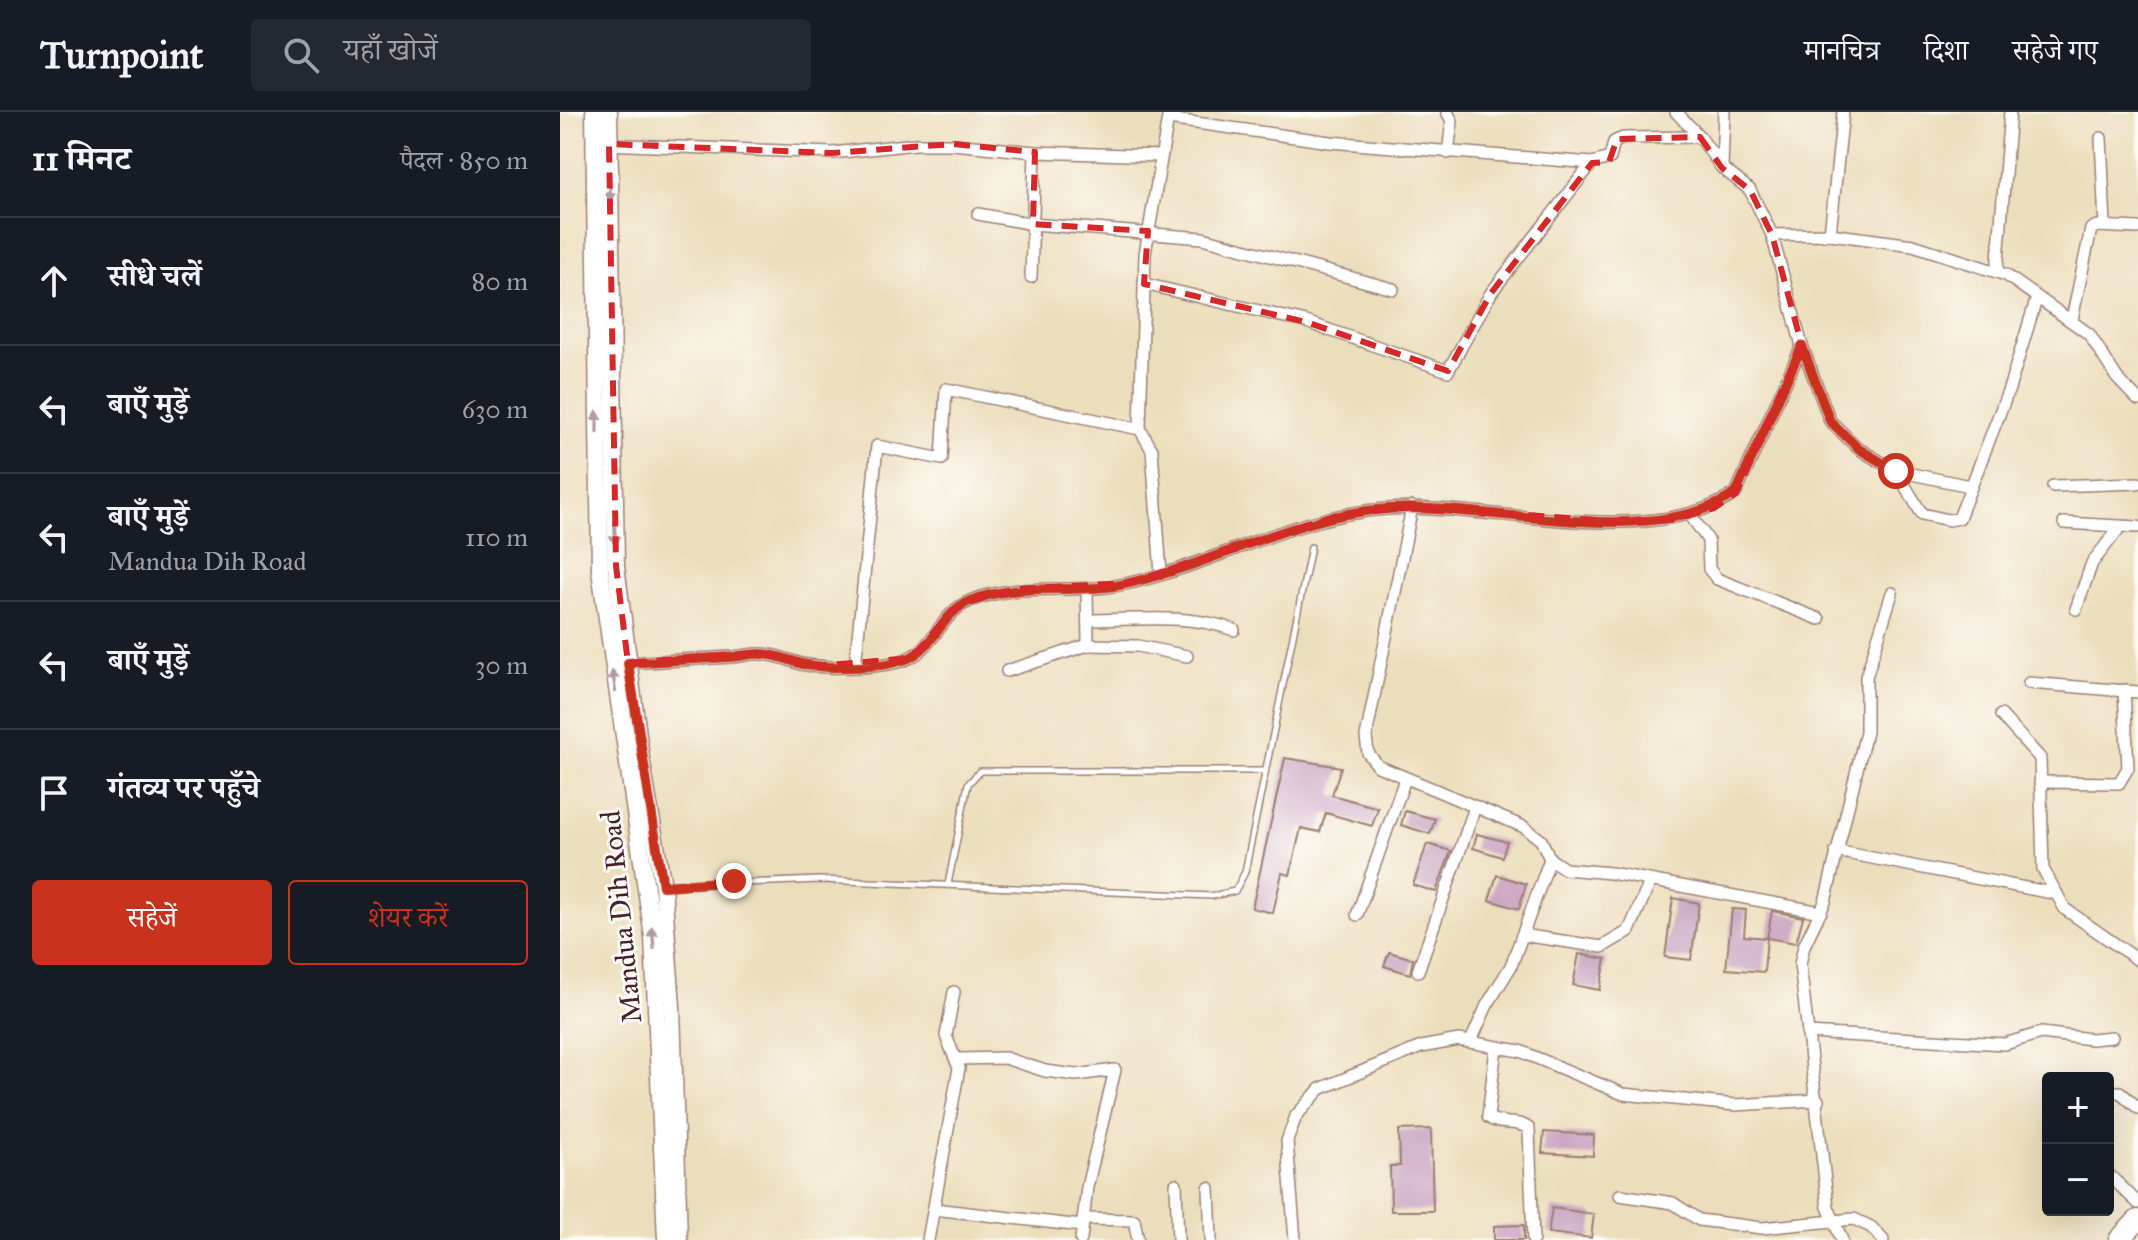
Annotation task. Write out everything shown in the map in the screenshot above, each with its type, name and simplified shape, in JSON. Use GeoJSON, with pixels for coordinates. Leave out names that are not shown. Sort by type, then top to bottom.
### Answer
{"type":"FeatureCollection","features":[{"type":"Feature","properties":{"kind":"highway"},"geometry":{"type":"LineString","coordinates":[[2119,1240],[2138,1220]]}},
{"type":"Feature","properties":{"kind":"main road","name":"Mandua Dih Road"},"geometry":{"type":"LineString","coordinates":[[594,112],[601,144],[616,566],[663,886],[672,1006],[679,1240]]}},
{"type":"Feature","properties":{"kind":"main road","name":"Mandua Dih Road"},"geometry":{"type":"LineString","coordinates":[[609,112],[601,144],[600,570],[653,937],[666,1240]]}},
{"type":"Feature","properties":{"kind":"street"},"geometry":{"type":"LineString","coordinates":[[1447,112],[1452,121],[1448,153]]}},
{"type":"Feature","properties":{"kind":"street"},"geometry":{"type":"LineString","coordinates":[[1676,112],[1700,137],[1722,168],[1750,190],[1772,235],[1802,346],[1830,421],[1859,449],[1896,471],[1970,486]]}},
{"type":"Feature","properties":{"kind":"street"},"geometry":{"type":"LineString","coordinates":[[1722,168],[1724,112]]}},
{"type":"Feature","properties":{"kind":"street"},"geometry":{"type":"LineString","coordinates":[[1830,234],[1843,112]]}},
{"type":"Feature","properties":{"kind":"street"},"geometry":{"type":"LineString","coordinates":[[1997,272],[2010,112]]}},
{"type":"Feature","properties":{"kind":"street"},"geometry":{"type":"LineString","coordinates":[[1161,574],[1152,450],[1140,429],[1148,231],[1159,156],[1169,115],[1330,142],[1592,163],[1610,158],[1614,142],[1623,138],[1700,137]]}},
{"type":"Feature","properties":{"kind":"street"},"geometry":{"type":"LineString","coordinates":[[2101,138],[2105,226]]}},
{"type":"Feature","properties":{"kind":"street"},"geometry":{"type":"LineString","coordinates":[[601,144],[832,153],[916,144],[953,144],[1035,152],[1159,156]]}},
{"type":"Feature","properties":{"kind":"street"},"geometry":{"type":"LineString","coordinates":[[1031,277],[1035,152]]}},
{"type":"Feature","properties":{"kind":"street"},"geometry":{"type":"LineString","coordinates":[[1144,284],[1306,322],[1448,371],[1491,293],[1592,163]]}},
{"type":"Feature","properties":{"kind":"street"},"geometry":{"type":"LineString","coordinates":[[978,214],[1033,224],[1148,231],[1203,238],[1393,289]]}},
{"type":"Feature","properties":{"kind":"street"},"geometry":{"type":"LineString","coordinates":[[2072,319],[2088,233],[2091,229],[2105,226],[2138,228]]}},
{"type":"Feature","properties":{"kind":"street"},"geometry":{"type":"LineString","coordinates":[[1772,235],[1830,234],[1913,245],[1997,272],[2072,319],[2089,334],[2117,378],[2138,400]]}},
{"type":"Feature","properties":{"kind":"street"},"geometry":{"type":"LineString","coordinates":[[1896,471],[1918,511],[1949,520],[1959,518],[2009,389],[2037,297]]}},
{"type":"Feature","properties":{"kind":"street"},"geometry":{"type":"LineString","coordinates":[[628,663],[758,653],[817,666],[855,667],[910,657],[952,610],[971,601],[1015,589],[1087,590],[1161,574],[1303,524],[1368,510],[1412,507],[1610,521],[1691,516],[1714,508],[1736,493],[1802,346]]}},
{"type":"Feature","properties":{"kind":"street"},"geometry":{"type":"LineString","coordinates":[[855,667],[877,446],[942,459],[946,389],[1140,429]]}},
{"type":"Feature","properties":{"kind":"street"},"geometry":{"type":"LineString","coordinates":[[2053,486],[2138,483]]}},
{"type":"Feature","properties":{"kind":"street"},"geometry":{"type":"LineString","coordinates":[[1412,507],[1366,745],[1378,766],[1534,833],[1550,859],[1574,871],[1611,873],[1821,912]]}},
{"type":"Feature","properties":{"kind":"street"},"geometry":{"type":"LineString","coordinates":[[1691,516],[1708,540],[1709,569],[1717,579],[1819,619]]}},
{"type":"Feature","properties":{"kind":"street"},"geometry":{"type":"LineString","coordinates":[[2064,523],[2138,527]]}},
{"type":"Feature","properties":{"kind":"street"},"geometry":{"type":"LineString","coordinates":[[2076,609],[2092,563],[2120,527]]}},
{"type":"Feature","properties":{"kind":"street"},"geometry":{"type":"LineString","coordinates":[[1087,590],[1088,645]]}},
{"type":"Feature","properties":{"kind":"street"},"geometry":{"type":"LineString","coordinates":[[1842,1240],[1828,1207],[1800,964],[1804,946],[1821,912],[1866,732],[1866,677],[1892,593]]}},
{"type":"Feature","properties":{"kind":"street"},"geometry":{"type":"LineString","coordinates":[[1089,620],[1186,619],[1212,622],[1234,630]]}},
{"type":"Feature","properties":{"kind":"street"},"geometry":{"type":"LineString","coordinates":[[1007,671],[1088,645],[1138,646],[1187,656]]}},
{"type":"Feature","properties":{"kind":"street"},"geometry":{"type":"LineString","coordinates":[[2029,683],[2138,692]]}},
{"type":"Feature","properties":{"kind":"street"},"geometry":{"type":"LineString","coordinates":[[2040,782],[2119,783],[2128,768],[2124,690]]}},
{"type":"Feature","properties":{"kind":"street"},"geometry":{"type":"LineString","coordinates":[[2001,715],[2040,758],[2043,869],[2065,909],[2138,960]]}},
{"type":"Feature","properties":{"kind":"street"},"geometry":{"type":"LineString","coordinates":[[1357,915],[1405,779]]}},
{"type":"Feature","properties":{"kind":"street"},"geometry":{"type":"LineString","coordinates":[[1418,971],[1475,807]]}},
{"type":"Feature","properties":{"kind":"street"},"geometry":{"type":"LineString","coordinates":[[1836,851],[2057,894]]}},
{"type":"Feature","properties":{"kind":"street"},"geometry":{"type":"LineString","coordinates":[[1471,1041],[1487,1005],[1511,966],[1550,859]]}},
{"type":"Feature","properties":{"kind":"street"},"geometry":{"type":"LineString","coordinates":[[1522,935],[1602,947],[1629,931],[1650,882]]}},
{"type":"Feature","properties":{"kind":"street"},"geometry":{"type":"LineString","coordinates":[[928,1240],[958,1059],[946,1036],[954,992]]}},
{"type":"Feature","properties":{"kind":"street"},"geometry":{"type":"LineString","coordinates":[[1807,1033],[2005,1044],[2041,1033],[2091,1039],[2112,1037]]}},
{"type":"Feature","properties":{"kind":"street"},"geometry":{"type":"LineString","coordinates":[[1295,1240],[1287,1141],[1289,1127],[1304,1104],[1320,1089],[1421,1047],[1471,1041],[1520,1051],[1623,1094],[1735,1105],[1818,1100]]}},
{"type":"Feature","properties":{"kind":"street"},"geometry":{"type":"LineString","coordinates":[[1496,1047],[1488,1117],[1494,1122],[1523,1124],[1529,1129],[1533,1240]]}},
{"type":"Feature","properties":{"kind":"street"},"geometry":{"type":"LineString","coordinates":[[958,1059],[1005,1058],[1045,1071],[1076,1075],[1115,1070],[1087,1187],[1081,1240]]}},
{"type":"Feature","properties":{"kind":"street"},"geometry":{"type":"LineString","coordinates":[[2114,1092],[2120,1092],[2138,1108]]}},
{"type":"Feature","properties":{"kind":"street"},"geometry":{"type":"LineString","coordinates":[[2114,1180],[2138,1203]]}},
{"type":"Feature","properties":{"kind":"street"},"geometry":{"type":"LineString","coordinates":[[1176,1184],[1178,1240]]}},
{"type":"Feature","properties":{"kind":"street"},"geometry":{"type":"LineString","coordinates":[[1209,1188],[1211,1240]]}},
{"type":"Feature","properties":{"kind":"street"},"geometry":{"type":"LineString","coordinates":[[1620,1195],[1673,1203],[1699,1220],[1762,1234],[1833,1220],[1861,1221],[1883,1240]]}},
{"type":"Feature","properties":{"kind":"street"},"geometry":{"type":"LineString","coordinates":[[934,1209],[1083,1222],[1119,1217],[1134,1220],[1138,1240]]}},
{"type":"Feature","properties":{"kind":"lane"},"geometry":{"type":"LineString","coordinates":[[663,886],[820,880],[1226,895],[1235,891],[1245,872],[1311,547]]}},
{"type":"Feature","properties":{"kind":"lane"},"geometry":{"type":"LineString","coordinates":[[948,884],[968,784],[980,771],[1265,771]]}},
{"type":"Feature","properties":{"kind":"highlighted area"},"geometry":{"type":"Polygon","coordinates":[[[1700,137],[1722,168],[1750,190],[1772,235],[1802,346],[1736,493],[1714,508],[1671,520],[1610,521],[1412,507],[1344,514],[1128,583],[1015,589],[971,601],[952,610],[918,651],[901,659],[817,666],[758,653],[628,663],[616,566],[609,144],[832,153],[953,144],[1035,152],[1033,224],[1148,231],[1144,284],[1306,322],[1448,371],[1491,293],[1592,163],[1609,162],[1617,139],[1700,137]]]}},
{"type":"Feature","properties":{"kind":"building"},"geometry":{"type":"Polygon","coordinates":[[[1285,758],[1341,767],[1332,795],[1378,808],[1372,826],[1326,813],[1320,832],[1301,828],[1290,875],[1282,873],[1273,913],[1252,908],[1285,758]]]}},
{"type":"Feature","properties":{"kind":"building"},"geometry":{"type":"Polygon","coordinates":[[[1405,811],[1435,819],[1430,834],[1401,825],[1405,811]]]}},
{"type":"Feature","properties":{"kind":"building"},"geometry":{"type":"Polygon","coordinates":[[[1477,834],[1507,842],[1502,857],[1473,848],[1477,834]]]}},
{"type":"Feature","properties":{"kind":"building"},"geometry":{"type":"Polygon","coordinates":[[[1427,844],[1451,851],[1436,892],[1413,885],[1427,844]]]}},
{"type":"Feature","properties":{"kind":"building"},"geometry":{"type":"Polygon","coordinates":[[[1497,875],[1526,884],[1519,909],[1489,900],[1497,875]]]}},
{"type":"Feature","properties":{"kind":"building"},"geometry":{"type":"Polygon","coordinates":[[[1673,898],[1699,903],[1691,960],[1665,957],[1673,898]]]}},
{"type":"Feature","properties":{"kind":"building"},"geometry":{"type":"Polygon","coordinates":[[[1732,909],[1746,910],[1744,936],[1767,938],[1764,972],[1726,969],[1732,909]]]}},
{"type":"Feature","properties":{"kind":"building"},"geometry":{"type":"Polygon","coordinates":[[[1772,911],[1803,917],[1796,943],[1767,938],[1772,911]]]}},
{"type":"Feature","properties":{"kind":"building"},"geometry":{"type":"Polygon","coordinates":[[[1389,952],[1413,959],[1410,974],[1384,966],[1389,952]]]}},
{"type":"Feature","properties":{"kind":"building"},"geometry":{"type":"Polygon","coordinates":[[[1579,954],[1606,959],[1600,990],[1573,985],[1579,954]]]}},
{"type":"Feature","properties":{"kind":"building"},"geometry":{"type":"Polygon","coordinates":[[[1431,1129],[1433,1211],[1391,1211],[1390,1166],[1400,1166],[1399,1130],[1431,1129]]]}},
{"type":"Feature","properties":{"kind":"building"},"geometry":{"type":"Polygon","coordinates":[[[1544,1132],[1594,1135],[1593,1156],[1542,1153],[1544,1132]]]}},
{"type":"Feature","properties":{"kind":"building"},"geometry":{"type":"Polygon","coordinates":[[[1552,1208],[1594,1214],[1591,1238],[1548,1233],[1552,1208]]]}},
{"type":"Feature","properties":{"kind":"building"},"geometry":{"type":"Polygon","coordinates":[[[1524,1225],[1524,1240],[1494,1240],[1494,1226],[1524,1225]]]}},
{"type":"Feature","properties":{"kind":"route"},"geometry":{"type":"LineString","coordinates":[[734,881],[663,886],[628,663],[740,657],[758,653],[817,666],[855,667],[901,659],[918,651],[952,610],[971,601],[1015,589],[1087,590],[1151,578],[1303,524],[1368,510],[1412,507],[1610,521],[1671,520],[1691,516],[1714,508],[1736,493],[1757,453],[1784,382],[1802,346],[1814,386],[1830,421],[1859,449],[1896,471]]}}]}
